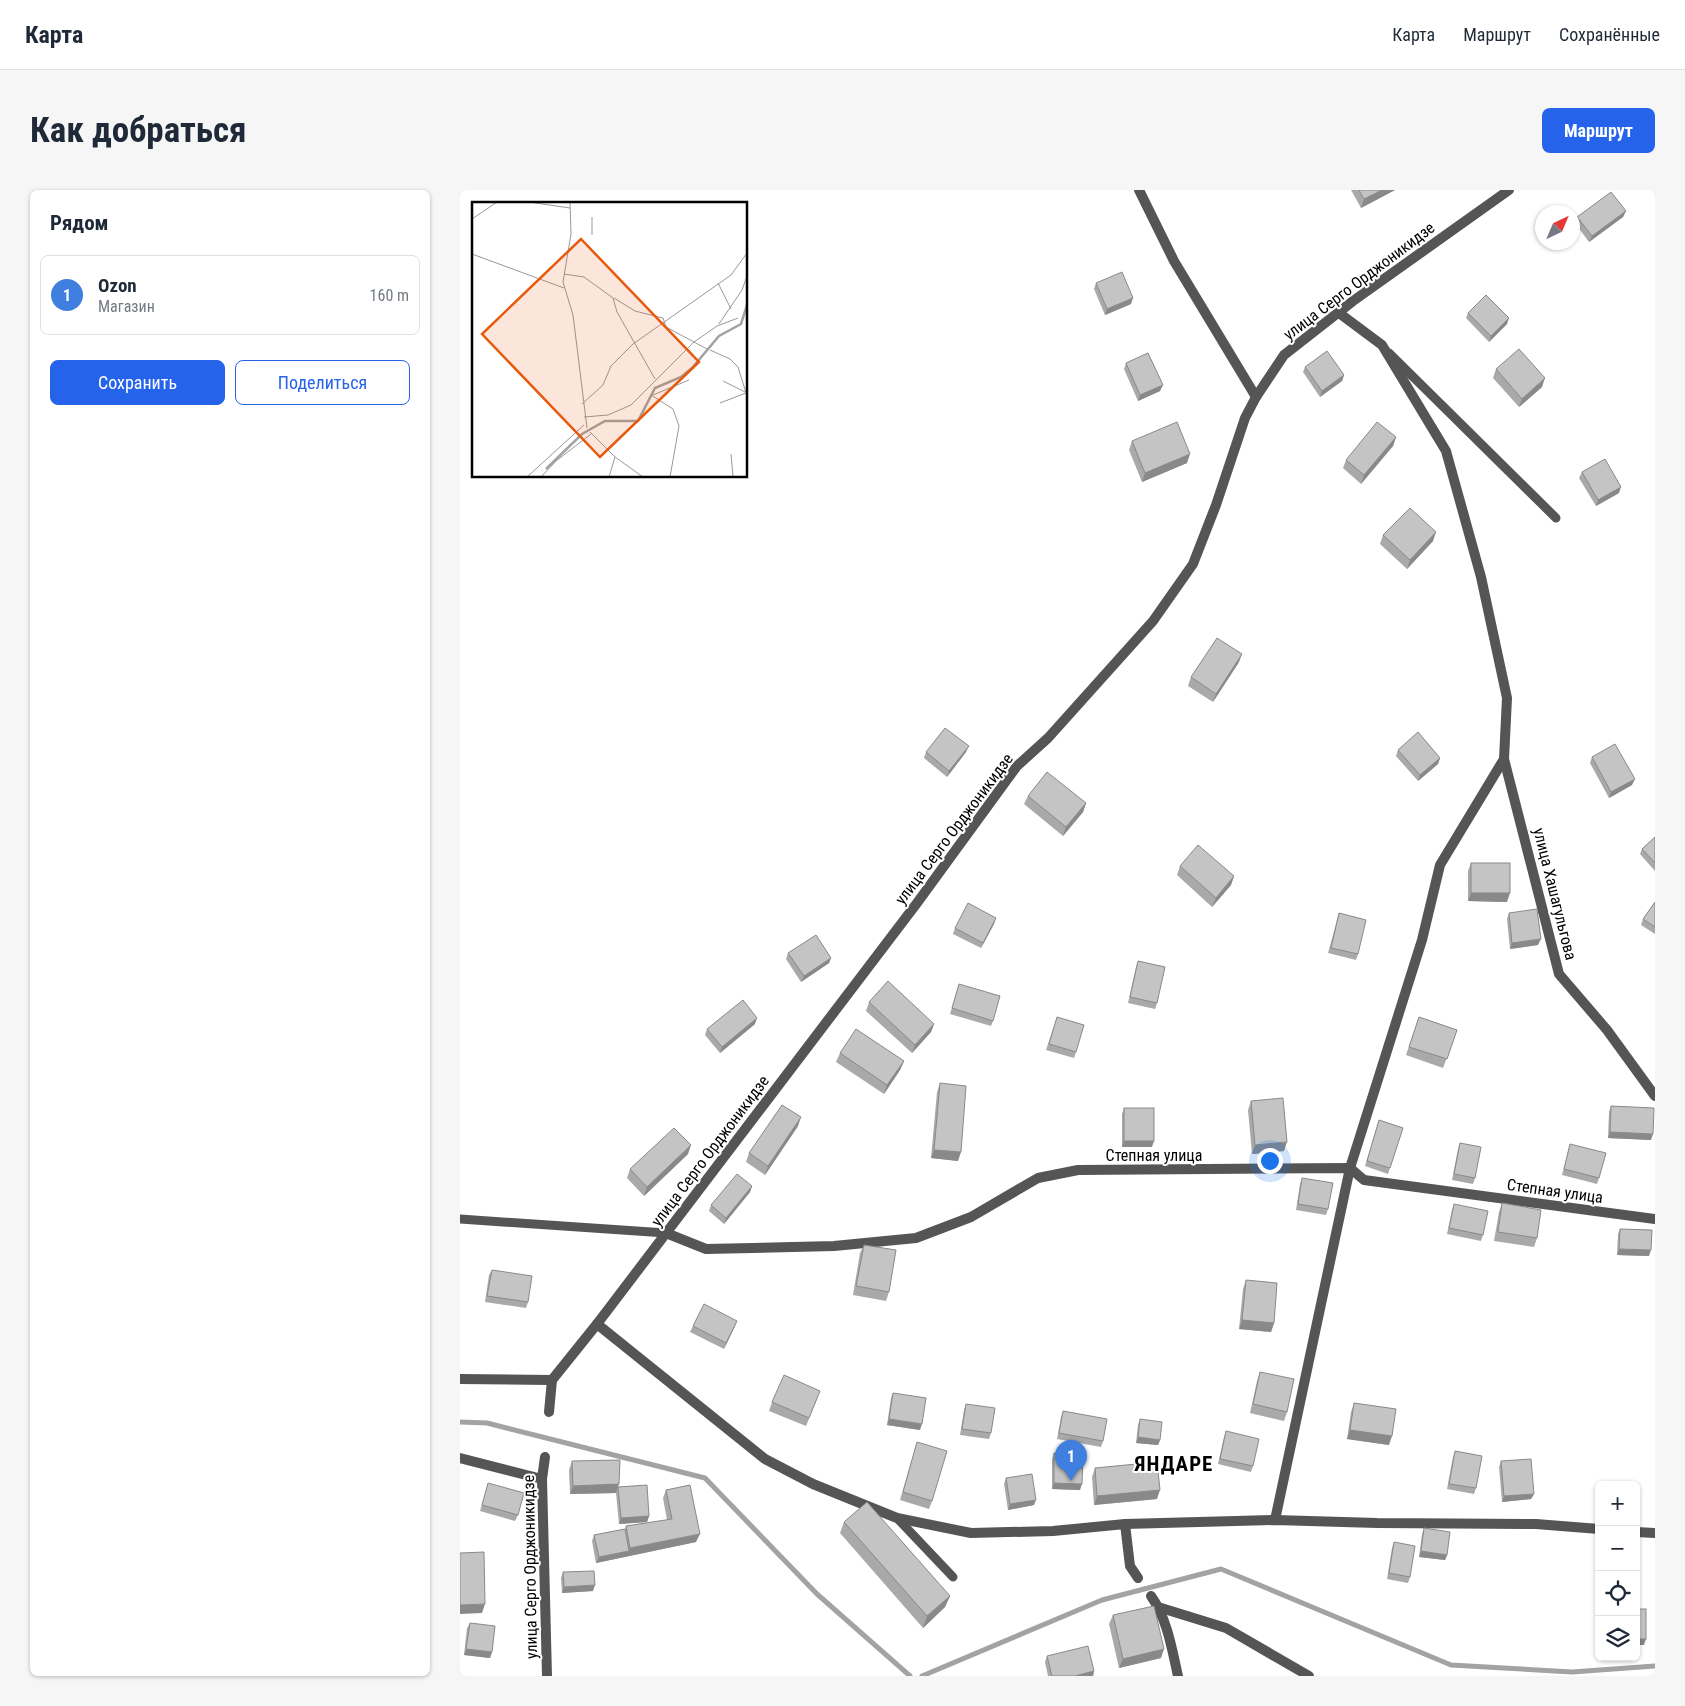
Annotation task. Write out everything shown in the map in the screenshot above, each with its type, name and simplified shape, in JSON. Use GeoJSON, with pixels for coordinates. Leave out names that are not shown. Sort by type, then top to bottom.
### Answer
{"type":"FeatureCollection","features":[{"type":"Feature","properties":{"kind":"street"},"geometry":{"type":"LineString","coordinates":[[1139,190],[1174,261],[1256,397]]}},
{"type":"Feature","properties":{"kind":"street","name":"улица Серго Орджоникидзе"},"geometry":{"type":"LineString","coordinates":[[552,1380],[597,1324],[918,903],[1017,766],[1048,738],[1153,621],[1193,564],[1216,505],[1245,418],[1256,397],[1284,355],[1509,190]]}},
{"type":"Feature","properties":{"kind":"street"},"geometry":{"type":"LineString","coordinates":[[1274,1520],[1350,1168],[1422,940],[1440,865],[1504,758],[1507,698],[1481,577],[1446,451],[1382,345],[1339,313]]}},
{"type":"Feature","properties":{"kind":"street","name":"улица Хашагульгова"},"geometry":{"type":"LineString","coordinates":[[1504,758],[1559,974],[1606,1030],[1655,1096]]}},
{"type":"Feature","properties":{"kind":"street","name":"Степная улица"},"geometry":{"type":"LineString","coordinates":[[666,1234],[706,1249],[834,1246],[916,1238],[971,1217],[1038,1178],[1078,1170],[1350,1168],[1364,1180],[1655,1219]]}},
{"type":"Feature","properties":{"kind":"street"},"geometry":{"type":"LineString","coordinates":[[597,1324],[765,1459],[812,1484],[896,1518],[971,1533],[1052,1531],[1125,1524],[1274,1520],[1536,1524],[1595,1529]]}},
{"type":"Feature","properties":{"kind":"street"},"geometry":{"type":"LineString","coordinates":[[460,1378],[552,1380],[549,1412]]}},
{"type":"Feature","properties":{"kind":"street","name":"улица Серго Орджоникидзе"},"geometry":{"type":"LineString","coordinates":[[544,1457],[542,1479],[547,1676]]}},
{"type":"Feature","properties":{"kind":"street"},"geometry":{"type":"LineString","coordinates":[[460,1458],[542,1479]]}},
{"type":"Feature","properties":{"kind":"street"},"geometry":{"type":"LineString","coordinates":[[1125,1524],[1130,1566],[1138,1578]]}},
{"type":"Feature","properties":{"kind":"street"},"geometry":{"type":"LineString","coordinates":[[1640,1532],[1655,1533]]}},
{"type":"Feature","properties":{"kind":"street"},"geometry":{"type":"LineString","coordinates":[[1151,1596],[1158,1607],[1172,1648],[1178,1676]]}},
{"type":"Feature","properties":{"kind":"street"},"geometry":{"type":"LineString","coordinates":[[1158,1607],[1226,1628],[1309,1676]]}},
{"type":"Feature","properties":{"kind":"lane"},"geometry":{"type":"LineString","coordinates":[[1382,345],[1556,518]]}},
{"type":"Feature","properties":{"kind":"lane"},"geometry":{"type":"LineString","coordinates":[[460,1219],[666,1234]]}},
{"type":"Feature","properties":{"kind":"lane"},"geometry":{"type":"LineString","coordinates":[[896,1518],[953,1577]]}},
{"type":"Feature","properties":{"kind":"building"},"geometry":{"type":"Polygon","coordinates":[[[1359,190],[1382,190],[1364,199],[1359,190]]]}},
{"type":"Feature","properties":{"kind":"building"},"geometry":{"type":"Polygon","coordinates":[[[1611,192],[1626,211],[1592,236],[1580,221],[1580,215],[1611,192]]]}},
{"type":"Feature","properties":{"kind":"building"},"geometry":{"type":"Polygon","coordinates":[[[1122,272],[1133,298],[1107,309],[1096,283],[1122,272]]]}},
{"type":"Feature","properties":{"kind":"building"},"geometry":{"type":"Polygon","coordinates":[[[1486,295],[1509,318],[1491,336],[1468,313],[1486,295]]]}},
{"type":"Feature","properties":{"kind":"building"},"geometry":{"type":"Polygon","coordinates":[[[1519,349],[1545,378],[1522,399],[1496,369],[1519,349]]]}},
{"type":"Feature","properties":{"kind":"building"},"geometry":{"type":"Polygon","coordinates":[[[1327,351],[1344,375],[1322,391],[1305,367],[1327,351]]]}},
{"type":"Feature","properties":{"kind":"building"},"geometry":{"type":"Polygon","coordinates":[[[1148,353],[1163,385],[1140,395],[1126,363],[1148,353]]]}},
{"type":"Feature","properties":{"kind":"building"},"geometry":{"type":"Polygon","coordinates":[[[1177,422],[1190,454],[1145,473],[1132,441],[1177,422]]]}},
{"type":"Feature","properties":{"kind":"building"},"geometry":{"type":"Polygon","coordinates":[[[1377,422],[1396,437],[1364,475],[1346,460],[1377,422]]]}},
{"type":"Feature","properties":{"kind":"building"},"geometry":{"type":"Polygon","coordinates":[[[1605,459],[1621,487],[1598,500],[1582,472],[1605,459]]]}},
{"type":"Feature","properties":{"kind":"building"},"geometry":{"type":"Polygon","coordinates":[[[1410,508],[1436,532],[1410,560],[1383,535],[1410,508]]]}},
{"type":"Feature","properties":{"kind":"building"},"geometry":{"type":"Polygon","coordinates":[[[1217,638],[1242,654],[1216,694],[1191,677],[1217,638]]]}},
{"type":"Feature","properties":{"kind":"building"},"geometry":{"type":"Polygon","coordinates":[[[945,728],[969,746],[949,771],[926,752],[945,728]]]}},
{"type":"Feature","properties":{"kind":"building"},"geometry":{"type":"Polygon","coordinates":[[[1418,732],[1440,758],[1420,775],[1398,750],[1418,732]]]}},
{"type":"Feature","properties":{"kind":"building"},"geometry":{"type":"Polygon","coordinates":[[[1615,744],[1635,779],[1611,792],[1592,757],[1615,744]]]}},
{"type":"Feature","properties":{"kind":"building"},"geometry":{"type":"Polygon","coordinates":[[[1047,772],[1086,803],[1066,827],[1028,796],[1047,772]]]}},
{"type":"Feature","properties":{"kind":"building"},"geometry":{"type":"Polygon","coordinates":[[[1655,837],[1655,863],[1642,849],[1655,837]]]}},
{"type":"Feature","properties":{"kind":"building"},"geometry":{"type":"Polygon","coordinates":[[[1198,845],[1234,876],[1216,898],[1180,866],[1198,845]]]}},
{"type":"Feature","properties":{"kind":"building"},"geometry":{"type":"Polygon","coordinates":[[[1471,863],[1510,863],[1510,893],[1471,893],[1471,863]]]}},
{"type":"Feature","properties":{"kind":"building"},"geometry":{"type":"Polygon","coordinates":[[[1655,902],[1655,927],[1643,919],[1655,902]]]}},
{"type":"Feature","properties":{"kind":"building"},"geometry":{"type":"Polygon","coordinates":[[[968,903],[996,918],[983,943],[955,928],[968,903]]]}},
{"type":"Feature","properties":{"kind":"building"},"geometry":{"type":"Polygon","coordinates":[[[1537,909],[1541,939],[1512,943],[1509,913],[1537,909]]]}},
{"type":"Feature","properties":{"kind":"building"},"geometry":{"type":"Polygon","coordinates":[[[1339,913],[1366,920],[1358,954],[1331,948],[1339,913]]]}},
{"type":"Feature","properties":{"kind":"building"},"geometry":{"type":"Polygon","coordinates":[[[816,935],[831,958],[804,976],[788,953],[816,935]]]}},
{"type":"Feature","properties":{"kind":"building"},"geometry":{"type":"Polygon","coordinates":[[[1138,961],[1165,967],[1157,1003],[1130,997],[1138,961]]]}},
{"type":"Feature","properties":{"kind":"building"},"geometry":{"type":"Polygon","coordinates":[[[888,981],[934,1024],[915,1045],[869,1002],[888,981]]]}},
{"type":"Feature","properties":{"kind":"building"},"geometry":{"type":"Polygon","coordinates":[[[959,984],[1000,996],[993,1021],[952,1008],[959,984]]]}},
{"type":"Feature","properties":{"kind":"building"},"geometry":{"type":"Polygon","coordinates":[[[743,1000],[757,1018],[722,1047],[707,1029],[743,1000]]]}},
{"type":"Feature","properties":{"kind":"building"},"geometry":{"type":"Polygon","coordinates":[[[1057,1017],[1084,1025],[1076,1052],[1049,1044],[1057,1017]]]}},
{"type":"Feature","properties":{"kind":"building"},"geometry":{"type":"Polygon","coordinates":[[[1419,1017],[1457,1030],[1447,1059],[1409,1047],[1419,1017]]]}},
{"type":"Feature","properties":{"kind":"building"},"geometry":{"type":"Polygon","coordinates":[[[856,1029],[904,1061],[887,1085],[840,1053],[856,1029]]]}},
{"type":"Feature","properties":{"kind":"building"},"geometry":{"type":"Polygon","coordinates":[[[940,1083],[966,1086],[961,1152],[934,1150],[940,1083]]]}},
{"type":"Feature","properties":{"kind":"building"},"geometry":{"type":"Polygon","coordinates":[[[1283,1098],[1287,1142],[1255,1145],[1251,1101],[1283,1098]]]}},
{"type":"Feature","properties":{"kind":"building"},"geometry":{"type":"Polygon","coordinates":[[[782,1105],[801,1117],[768,1166],[749,1153],[782,1105]]]}},
{"type":"Feature","properties":{"kind":"building"},"geometry":{"type":"Polygon","coordinates":[[[1611,1106],[1654,1108],[1653,1134],[1610,1132],[1611,1106]]]}},
{"type":"Feature","properties":{"kind":"building"},"geometry":{"type":"Polygon","coordinates":[[[1124,1108],[1154,1108],[1154,1141],[1124,1141],[1124,1108]]]}},
{"type":"Feature","properties":{"kind":"building"},"geometry":{"type":"Polygon","coordinates":[[[1379,1120],[1403,1128],[1390,1168],[1367,1161],[1379,1120]]]}},
{"type":"Feature","properties":{"kind":"building"},"geometry":{"type":"Polygon","coordinates":[[[674,1128],[691,1145],[647,1187],[630,1169],[674,1128]]]}},
{"type":"Feature","properties":{"kind":"building"},"geometry":{"type":"Polygon","coordinates":[[[1460,1143],[1481,1147],[1475,1178],[1454,1174],[1460,1143]]]}},
{"type":"Feature","properties":{"kind":"building"},"geometry":{"type":"Polygon","coordinates":[[[1570,1144],[1606,1153],[1599,1178],[1564,1169],[1570,1144]]]}},
{"type":"Feature","properties":{"kind":"building"},"geometry":{"type":"Polygon","coordinates":[[[737,1174],[752,1186],[726,1218],[711,1205],[737,1174]]]}},
{"type":"Feature","properties":{"kind":"building"},"geometry":{"type":"Polygon","coordinates":[[[1302,1178],[1333,1183],[1328,1209],[1298,1204],[1302,1178]]]}},
{"type":"Feature","properties":{"kind":"building"},"geometry":{"type":"Polygon","coordinates":[[[1502,1203],[1541,1210],[1537,1238],[1498,1232],[1502,1203]]]}},
{"type":"Feature","properties":{"kind":"building"},"geometry":{"type":"Polygon","coordinates":[[[1454,1204],[1488,1211],[1483,1235],[1449,1228],[1454,1204]]]}},
{"type":"Feature","properties":{"kind":"building"},"geometry":{"type":"Polygon","coordinates":[[[1620,1229],[1652,1230],[1651,1250],[1619,1249],[1620,1229]]]}},
{"type":"Feature","properties":{"kind":"building"},"geometry":{"type":"Polygon","coordinates":[[[864,1245],[896,1250],[889,1292],[856,1286],[864,1245]]]}},
{"type":"Feature","properties":{"kind":"building"},"geometry":{"type":"Polygon","coordinates":[[[492,1270],[532,1276],[528,1302],[487,1296],[492,1270]]]}},
{"type":"Feature","properties":{"kind":"building"},"geometry":{"type":"Polygon","coordinates":[[[1246,1280],[1277,1283],[1274,1323],[1242,1320],[1246,1280]]]}},
{"type":"Feature","properties":{"kind":"building"},"geometry":{"type":"Polygon","coordinates":[[[704,1304],[737,1321],[726,1343],[693,1326],[704,1304]]]}},
{"type":"Feature","properties":{"kind":"building"},"geometry":{"type":"Polygon","coordinates":[[[1260,1372],[1294,1379],[1287,1412],[1253,1404],[1260,1372]]]}},
{"type":"Feature","properties":{"kind":"building"},"geometry":{"type":"Polygon","coordinates":[[[784,1375],[820,1391],[809,1418],[772,1402],[784,1375]]]}},
{"type":"Feature","properties":{"kind":"building"},"geometry":{"type":"Polygon","coordinates":[[[893,1393],[926,1398],[922,1424],[889,1419],[893,1393]]]}},
{"type":"Feature","properties":{"kind":"building"},"geometry":{"type":"Polygon","coordinates":[[[1354,1403],[1396,1409],[1392,1436],[1350,1430],[1354,1403]]]}},
{"type":"Feature","properties":{"kind":"building"},"geometry":{"type":"Polygon","coordinates":[[[966,1404],[995,1408],[991,1433],[962,1429],[966,1404]]]}},
{"type":"Feature","properties":{"kind":"building"},"geometry":{"type":"Polygon","coordinates":[[[1063,1411],[1107,1419],[1103,1441],[1059,1433],[1063,1411]]]}},
{"type":"Feature","properties":{"kind":"building"},"geometry":{"type":"Polygon","coordinates":[[[1140,1419],[1162,1422],[1160,1440],[1138,1437],[1140,1419]]]}},
{"type":"Feature","properties":{"kind":"building"},"geometry":{"type":"Polygon","coordinates":[[[1226,1431],[1259,1439],[1253,1466],[1220,1459],[1226,1431]]]}},
{"type":"Feature","properties":{"kind":"building"},"geometry":{"type":"Polygon","coordinates":[[[917,1442],[947,1451],[932,1501],[903,1492],[917,1442]]]}},
{"type":"Feature","properties":{"kind":"building"},"geometry":{"type":"Polygon","coordinates":[[[1455,1451],[1482,1456],[1476,1488],[1449,1484],[1455,1451]]]}},
{"type":"Feature","properties":{"kind":"building"},"geometry":{"type":"Polygon","coordinates":[[[1054,1453],[1083,1454],[1082,1484],[1054,1483],[1054,1453]]]}},
{"type":"Feature","properties":{"kind":"building"},"geometry":{"type":"Polygon","coordinates":[[[1531,1459],[1534,1494],[1504,1496],[1501,1461],[1531,1459]]]}},
{"type":"Feature","properties":{"kind":"building"},"geometry":{"type":"Polygon","coordinates":[[[620,1460],[619,1484],[573,1486],[572,1461],[620,1460]]]}},
{"type":"Feature","properties":{"kind":"building"},"geometry":{"type":"Polygon","coordinates":[[[1157,1462],[1160,1490],[1097,1496],[1095,1468],[1157,1462]]]}},
{"type":"Feature","properties":{"kind":"building"},"geometry":{"type":"Polygon","coordinates":[[[1032,1474],[1036,1500],[1010,1504],[1006,1478],[1032,1474]]]}},
{"type":"Feature","properties":{"kind":"building"},"geometry":{"type":"Polygon","coordinates":[[[488,1483],[524,1493],[518,1515],[482,1505],[488,1483]]]}},
{"type":"Feature","properties":{"kind":"building"},"geometry":{"type":"Polygon","coordinates":[[[647,1485],[649,1516],[621,1518],[618,1487],[647,1485]]]}},
{"type":"Feature","properties":{"kind":"building"},"geometry":{"type":"Polygon","coordinates":[[[690,1485],[700,1534],[630,1548],[626,1526],[672,1519],[666,1490],[690,1485]]]}},
{"type":"Feature","properties":{"kind":"building"},"geometry":{"type":"Polygon","coordinates":[[[867,1502],[950,1596],[927,1616],[844,1522],[867,1502]]]}},
{"type":"Feature","properties":{"kind":"building"},"geometry":{"type":"Polygon","coordinates":[[[1424,1528],[1450,1532],[1447,1555],[1421,1551],[1424,1528]]]}},
{"type":"Feature","properties":{"kind":"building"},"geometry":{"type":"Polygon","coordinates":[[[625,1529],[629,1551],[599,1557],[594,1535],[625,1529]]]}},
{"type":"Feature","properties":{"kind":"building"},"geometry":{"type":"Polygon","coordinates":[[[1394,1542],[1415,1546],[1410,1577],[1389,1573],[1394,1542]]]}},
{"type":"Feature","properties":{"kind":"building"},"geometry":{"type":"Polygon","coordinates":[[[484,1552],[485,1604],[460,1605],[460,1553],[484,1552]]]}},
{"type":"Feature","properties":{"kind":"building"},"geometry":{"type":"Polygon","coordinates":[[[594,1571],[595,1585],[564,1587],[563,1572],[594,1571]]]}},
{"type":"Feature","properties":{"kind":"building"},"geometry":{"type":"Polygon","coordinates":[[[1154,1606],[1164,1649],[1123,1659],[1113,1615],[1154,1606]]]}},
{"type":"Feature","properties":{"kind":"building"},"geometry":{"type":"Polygon","coordinates":[[[1640,1609],[1646,1609],[1646,1639],[1640,1639],[1640,1609]]]}},
{"type":"Feature","properties":{"kind":"building"},"geometry":{"type":"Polygon","coordinates":[[[470,1623],[495,1626],[492,1652],[466,1649],[470,1623]]]}},
{"type":"Feature","properties":{"kind":"building"},"geometry":{"type":"Polygon","coordinates":[[[1088,1646],[1094,1671],[1075,1676],[1052,1676],[1047,1656],[1088,1646]]]}},
{"type":"Feature","properties":{"kind":"waterway"},"geometry":{"type":"LineString","coordinates":[[460,1422],[487,1423],[705,1478],[817,1594],[910,1676]]}},
{"type":"Feature","properties":{"kind":"waterway"},"geometry":{"type":"LineString","coordinates":[[922,1676],[1102,1600],[1221,1569],[1451,1665],[1572,1672],[1655,1666]]}},
{"type":"Feature","properties":{"kind":"place","name":"Ozon"},"geometry":{"type":"Point","coordinates":[1071,1481]}},
{"type":"Feature","properties":{"kind":"district","name":"ЯНДАРЕ"},"geometry":{"type":"Point","coordinates":[1174,1464]}}]}
